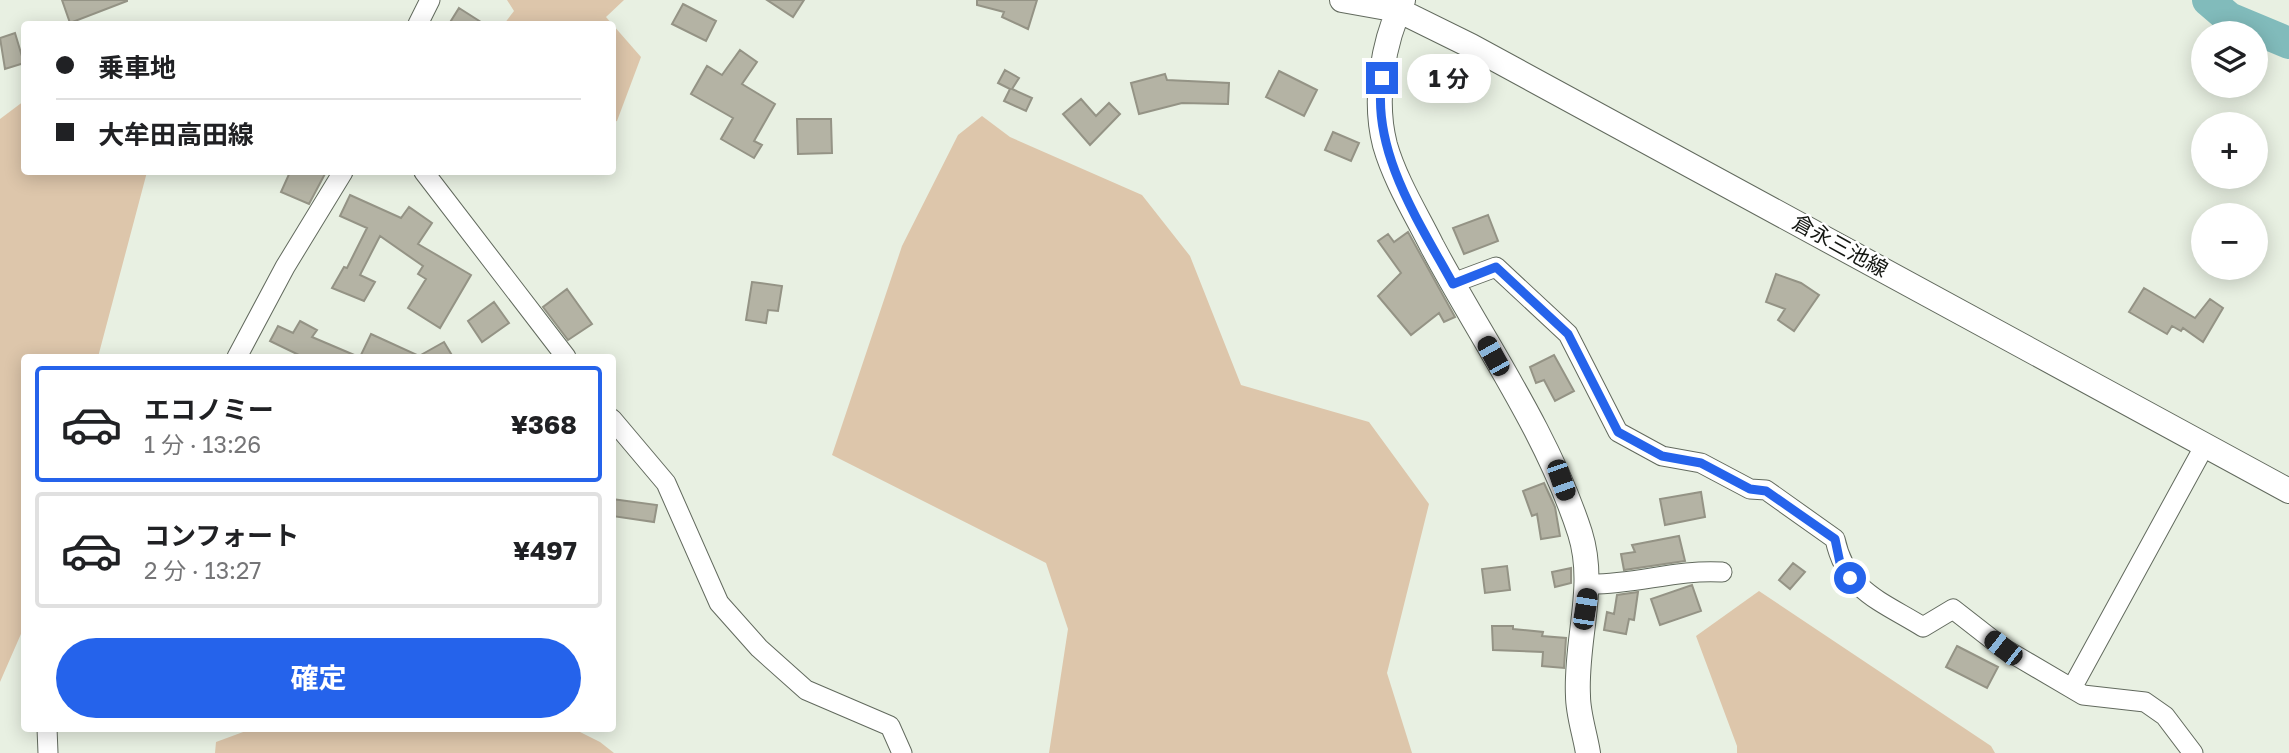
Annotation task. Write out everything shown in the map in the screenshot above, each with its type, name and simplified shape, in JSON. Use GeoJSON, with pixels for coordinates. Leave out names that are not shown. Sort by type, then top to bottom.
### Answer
{"type":"FeatureCollection","features":[{"type":"Feature","properties":{"kind":"main road","name":"倉永三池線"},"geometry":{"type":"LineString","coordinates":[[1342,0],[1401,5],[2289,491]]}},
{"type":"Feature","properties":{"kind":"main road"},"geometry":{"type":"LineString","coordinates":[[1401,5],[1379,101],[1385,145],[1410,203],[1561,480],[1581,536],[1589,584],[1577,696],[1588,753]]}},
{"type":"Feature","properties":{"kind":"street"},"geometry":{"type":"LineString","coordinates":[[420,21],[430,0]]}},
{"type":"Feature","properties":{"kind":"street"},"geometry":{"type":"LineString","coordinates":[[239,354],[285,267],[341,175]]}},
{"type":"Feature","properties":{"kind":"street"},"geometry":{"type":"LineString","coordinates":[[426,175],[564,354]]}},
{"type":"Feature","properties":{"kind":"street"},"geometry":{"type":"LineString","coordinates":[[1453,284],[1496,267],[1568,334],[1618,432],[1662,456],[1701,463],[1750,489],[1766,491],[1835,539],[1840,563],[1850,578],[1864,590],[1923,627],[1953,609],[2003,648],[2083,695],[2145,702],[2165,716],[2193,753]]}},
{"type":"Feature","properties":{"kind":"street"},"geometry":{"type":"LineString","coordinates":[[616,424],[666,483],[719,603],[775,666],[806,690],[890,726],[902,753]]}},
{"type":"Feature","properties":{"kind":"street"},"geometry":{"type":"LineString","coordinates":[[2072,688],[2205,445]]}},
{"type":"Feature","properties":{"kind":"street"},"geometry":{"type":"LineString","coordinates":[[1589,584],[1615,584],[1694,570],[1722,572]]}},
{"type":"Feature","properties":{"kind":"street"},"geometry":{"type":"LineString","coordinates":[[47,732],[48,753]]}},
{"type":"Feature","properties":{"kind":"shaded area"},"geometry":{"type":"Polygon","coordinates":[[[507,0],[624,0],[606,17],[610,21],[506,21],[514,11],[507,0]]]}},
{"type":"Feature","properties":{"kind":"shaded area"},"geometry":{"type":"Polygon","coordinates":[[[616,28],[641,57],[616,121],[616,28]]]}},
{"type":"Feature","properties":{"kind":"shaded area"},"geometry":{"type":"Polygon","coordinates":[[[21,103],[21,175],[146,175],[99,354],[21,354],[21,634],[0,682],[0,119],[21,103]]]}},
{"type":"Feature","properties":{"kind":"shaded area"},"geometry":{"type":"Polygon","coordinates":[[[982,116],[1010,137],[1142,195],[1190,256],[1241,385],[1369,422],[1429,504],[1387,673],[1412,753],[1049,753],[1068,629],[1046,563],[832,455],[902,246],[958,135],[982,116]]]}},
{"type":"Feature","properties":{"kind":"shaded area"},"geometry":{"type":"Polygon","coordinates":[[[1759,591],[1991,746],[1995,753],[1737,753],[1737,746],[1696,636],[1759,591]]]}},
{"type":"Feature","properties":{"kind":"shaded area"},"geometry":{"type":"Polygon","coordinates":[[[243,732],[580,732],[614,753],[215,753],[216,742],[243,732]]]}},
{"type":"Feature","properties":{"kind":"building"},"geometry":{"type":"Polygon","coordinates":[[[62,0],[127,0],[75,21],[69,21],[62,0]]]}},
{"type":"Feature","properties":{"kind":"building"},"geometry":{"type":"Polygon","coordinates":[[[767,0],[804,0],[793,17],[767,0]]]}},
{"type":"Feature","properties":{"kind":"building"},"geometry":{"type":"Polygon","coordinates":[[[977,0],[1037,0],[1028,29],[1002,17],[1004,12],[977,5],[977,0]]]}},
{"type":"Feature","properties":{"kind":"building"},"geometry":{"type":"Polygon","coordinates":[[[683,4],[716,21],[706,41],[672,24],[683,4]]]}},
{"type":"Feature","properties":{"kind":"building"},"geometry":{"type":"Polygon","coordinates":[[[459,8],[479,21],[451,21],[459,8]]]}},
{"type":"Feature","properties":{"kind":"building"},"geometry":{"type":"Polygon","coordinates":[[[15,33],[21,64],[5,69],[0,38],[15,33]]]}},
{"type":"Feature","properties":{"kind":"building"},"geometry":{"type":"Polygon","coordinates":[[[740,50],[757,62],[742,84],[775,104],[754,141],[762,145],[754,158],[721,139],[733,118],[691,94],[707,66],[722,75],[740,50]]]}},
{"type":"Feature","properties":{"kind":"building"},"geometry":{"type":"Polygon","coordinates":[[[1005,70],[1019,78],[1012,89],[1032,98],[1026,111],[1004,101],[1010,89],[998,83],[1005,70]]]}},
{"type":"Feature","properties":{"kind":"building"},"geometry":{"type":"Polygon","coordinates":[[[1279,71],[1317,90],[1304,116],[1266,97],[1279,71]]]}},
{"type":"Feature","properties":{"kind":"building"},"geometry":{"type":"Polygon","coordinates":[[[1165,74],[1167,80],[1229,83],[1228,104],[1182,103],[1139,114],[1131,83],[1165,74]]]}},
{"type":"Feature","properties":{"kind":"building"},"geometry":{"type":"Polygon","coordinates":[[[1081,99],[1096,116],[1109,103],[1120,114],[1090,145],[1063,114],[1081,99]]]}},
{"type":"Feature","properties":{"kind":"building"},"geometry":{"type":"Polygon","coordinates":[[[797,119],[831,119],[832,153],[798,154],[797,119]]]}},
{"type":"Feature","properties":{"kind":"building"},"geometry":{"type":"Polygon","coordinates":[[[1333,132],[1359,143],[1351,161],[1325,150],[1333,132]]]}},
{"type":"Feature","properties":{"kind":"building"},"geometry":{"type":"Polygon","coordinates":[[[289,175],[324,175],[309,204],[281,192],[289,175]]]}},
{"type":"Feature","properties":{"kind":"building"},"geometry":{"type":"Polygon","coordinates":[[[350,195],[401,218],[409,207],[432,223],[418,244],[471,275],[440,328],[408,308],[426,279],[418,274],[423,266],[380,236],[360,275],[375,282],[364,301],[332,288],[344,267],[347,268],[367,228],[340,216],[350,195]]]}},
{"type":"Feature","properties":{"kind":"building"},"geometry":{"type":"Polygon","coordinates":[[[1488,215],[1498,241],[1464,254],[1453,228],[1488,215]]]}},
{"type":"Feature","properties":{"kind":"building"},"geometry":{"type":"Polygon","coordinates":[[[1408,232],[1455,317],[1444,322],[1439,313],[1411,335],[1378,296],[1401,273],[1378,241],[1388,234],[1394,242],[1408,232]]]}},
{"type":"Feature","properties":{"kind":"building"},"geometry":{"type":"Polygon","coordinates":[[[1776,274],[1801,283],[1819,295],[1794,331],[1778,320],[1785,309],[1766,302],[1776,274]]]}},
{"type":"Feature","properties":{"kind":"building"},"geometry":{"type":"Polygon","coordinates":[[[752,282],[782,286],[778,311],[768,310],[766,323],[746,320],[752,282]]]}},
{"type":"Feature","properties":{"kind":"building"},"geometry":{"type":"Polygon","coordinates":[[[2144,288],[2195,318],[2210,299],[2223,308],[2203,342],[2183,328],[2181,331],[2172,326],[2167,334],[2129,312],[2144,288]]]}},
{"type":"Feature","properties":{"kind":"building"},"geometry":{"type":"Polygon","coordinates":[[[567,289],[592,324],[568,340],[543,307],[567,289]]]}},
{"type":"Feature","properties":{"kind":"building"},"geometry":{"type":"Polygon","coordinates":[[[494,302],[509,323],[482,342],[468,321],[494,302]]]}},
{"type":"Feature","properties":{"kind":"building"},"geometry":{"type":"Polygon","coordinates":[[[300,321],[317,330],[312,337],[352,354],[297,354],[270,341],[278,326],[293,333],[300,321]]]}},
{"type":"Feature","properties":{"kind":"building"},"geometry":{"type":"Polygon","coordinates":[[[371,334],[415,354],[361,354],[371,334]]]}},
{"type":"Feature","properties":{"kind":"building"},"geometry":{"type":"Polygon","coordinates":[[[444,342],[451,354],[423,354],[444,342]]]}},
{"type":"Feature","properties":{"kind":"building"},"geometry":{"type":"Polygon","coordinates":[[[1554,355],[1574,391],[1555,401],[1544,380],[1536,383],[1530,367],[1554,355]]]}},
{"type":"Feature","properties":{"kind":"building"},"geometry":{"type":"Polygon","coordinates":[[[1544,483],[1555,507],[1560,536],[1541,539],[1537,514],[1532,516],[1523,491],[1544,483]]]}},
{"type":"Feature","properties":{"kind":"building"},"geometry":{"type":"Polygon","coordinates":[[[1701,492],[1705,517],[1665,525],[1660,499],[1701,492]]]}},
{"type":"Feature","properties":{"kind":"building"},"geometry":{"type":"Polygon","coordinates":[[[616,500],[657,505],[654,522],[616,517],[616,500]]]}},
{"type":"Feature","properties":{"kind":"building"},"geometry":{"type":"Polygon","coordinates":[[[1679,536],[1685,561],[1624,570],[1621,554],[1635,552],[1632,545],[1679,536]]]}},
{"type":"Feature","properties":{"kind":"building"},"geometry":{"type":"Polygon","coordinates":[[[1793,563],[1805,572],[1790,589],[1779,580],[1793,563]]]}},
{"type":"Feature","properties":{"kind":"building"},"geometry":{"type":"Polygon","coordinates":[[[1507,566],[1510,590],[1485,593],[1482,569],[1507,566]]]}},
{"type":"Feature","properties":{"kind":"building"},"geometry":{"type":"Polygon","coordinates":[[[1571,568],[1571,583],[1555,587],[1552,572],[1571,568]]]}},
{"type":"Feature","properties":{"kind":"building"},"geometry":{"type":"Polygon","coordinates":[[[1692,585],[1701,611],[1660,625],[1651,599],[1692,585]]]}},
{"type":"Feature","properties":{"kind":"building"},"geometry":{"type":"Polygon","coordinates":[[[1638,592],[1634,620],[1629,619],[1626,634],[1604,630],[1607,612],[1614,614],[1617,595],[1638,592]]]}},
{"type":"Feature","properties":{"kind":"building"},"geometry":{"type":"Polygon","coordinates":[[[1492,626],[1513,626],[1513,629],[1543,632],[1542,636],[1566,638],[1564,668],[1542,666],[1543,652],[1493,650],[1492,626]]]}},
{"type":"Feature","properties":{"kind":"building"},"geometry":{"type":"Polygon","coordinates":[[[1957,646],[1998,667],[1987,688],[1946,667],[1957,646]]]}},
{"type":"Feature","properties":{"kind":"waterway"},"geometry":{"type":"LineString","coordinates":[[2208,0],[2229,18],[2289,43]]}},
{"type":"Feature","properties":{"kind":"route"},"geometry":{"type":"LineString","coordinates":[[1382,78],[1379,101],[1385,145],[1410,203],[1453,284],[1496,267],[1568,334],[1618,432],[1662,456],[1701,463],[1750,489],[1766,491],[1835,539],[1840,563],[1850,578]]}}]}
